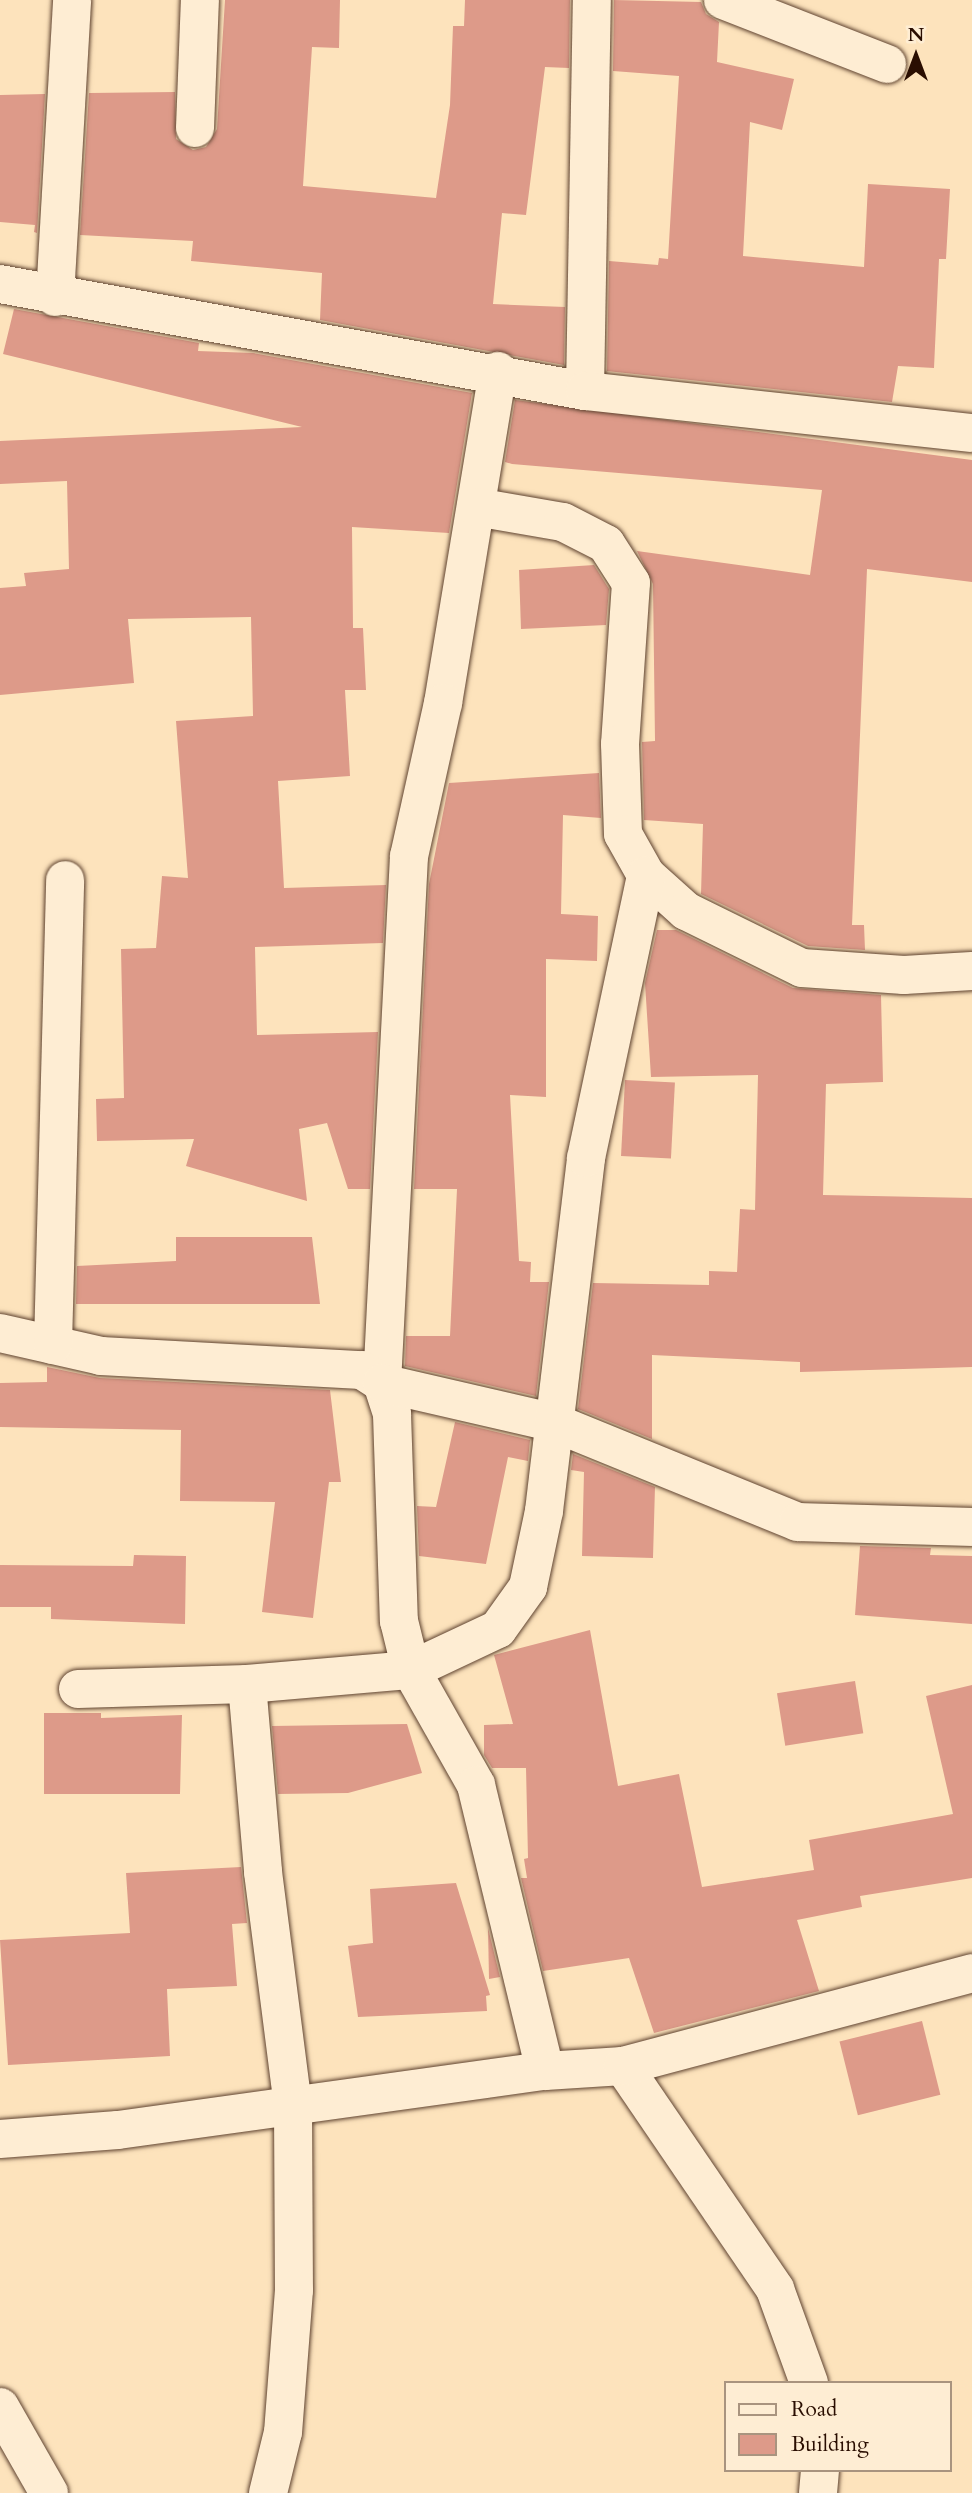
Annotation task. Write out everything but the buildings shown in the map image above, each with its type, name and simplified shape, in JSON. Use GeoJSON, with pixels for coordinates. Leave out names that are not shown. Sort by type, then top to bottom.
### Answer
{"type":"FeatureCollection","features":[{"type":"Feature","properties":{"kind":"street"},"geometry":{"type":"LineString","coordinates":[[55,297],[72,0]]}},
{"type":"Feature","properties":{"kind":"street"},"geometry":{"type":"LineString","coordinates":[[195,128],[200,0]]}},
{"type":"Feature","properties":{"kind":"street"},"geometry":{"type":"LineString","coordinates":[[585,391],[592,0]]}},
{"type":"Feature","properties":{"kind":"street"},"geometry":{"type":"LineString","coordinates":[[723,0],[887,64]]}},
{"type":"Feature","properties":{"kind":"street"},"geometry":{"type":"LineString","coordinates":[[0,284],[55,297],[498,371],[585,391],[972,433]]}},
{"type":"Feature","properties":{"kind":"street"},"geometry":{"type":"LineString","coordinates":[[498,371],[476,508],[410,856],[382,1383],[393,1414],[399,1621],[411,1670],[476,1786],[545,2071]]}},
{"type":"Feature","properties":{"kind":"street"},"geometry":{"type":"LineString","coordinates":[[476,508],[564,522],[607,544],[631,583],[620,744],[623,834],[646,875],[686,911],[802,968],[904,975],[972,971]]}},
{"type":"Feature","properties":{"kind":"street"},"geometry":{"type":"LineString","coordinates":[[78,1689],[247,1684],[411,1670],[498,1629],[528,1587],[555,1423],[586,1158],[646,875]]}},
{"type":"Feature","properties":{"kind":"street"},"geometry":{"type":"LineString","coordinates":[[53,1345],[65,880]]}},
{"type":"Feature","properties":{"kind":"street"},"geometry":{"type":"LineString","coordinates":[[0,1333],[100,1356],[362,1370],[382,1383],[555,1423],[798,1522],[972,1527]]}},
{"type":"Feature","properties":{"kind":"street"},"geometry":{"type":"LineString","coordinates":[[247,1684],[264,1872],[293,2106],[294,2290],[283,2432],[268,2493]]}},
{"type":"Feature","properties":{"kind":"street"},"geometry":{"type":"LineString","coordinates":[[0,2139],[293,2106],[545,2071],[623,2066],[972,1973]]}},
{"type":"Feature","properties":{"kind":"street"},"geometry":{"type":"LineString","coordinates":[[623,2066],[775,2289],[808,2381]]}},
{"type":"Feature","properties":{"kind":"street"},"geometry":{"type":"LineString","coordinates":[[0,2407],[49,2493]]}},
{"type":"Feature","properties":{"kind":"street"},"geometry":{"type":"LineString","coordinates":[[818,2493],[820,2472]]}}]}
